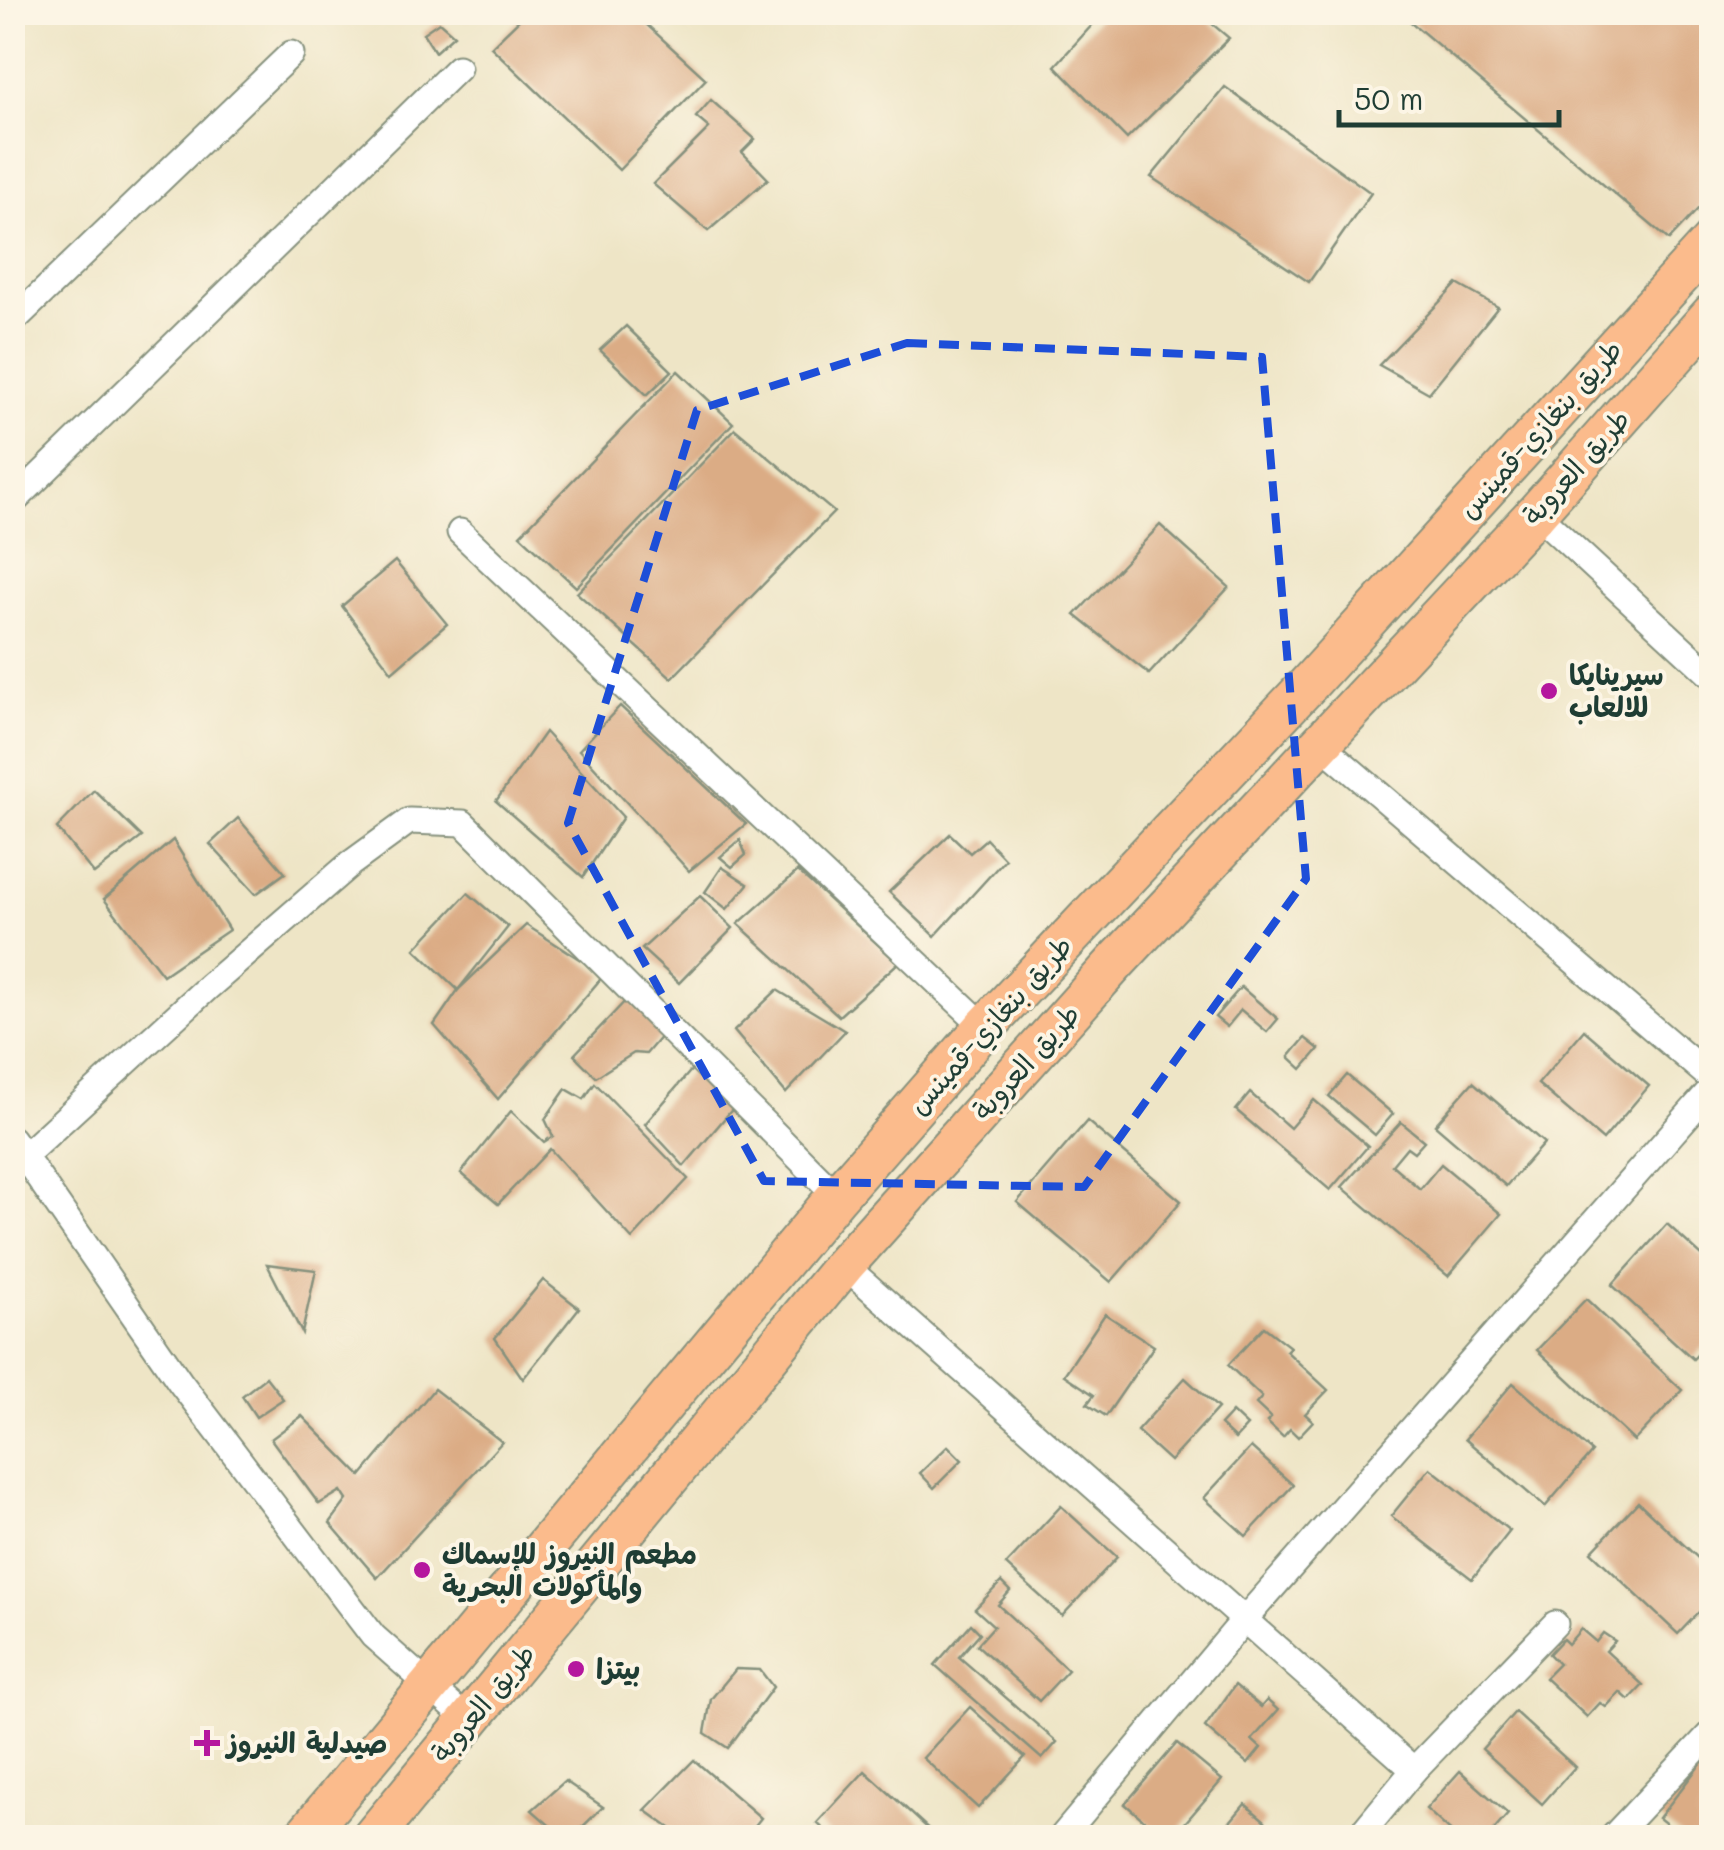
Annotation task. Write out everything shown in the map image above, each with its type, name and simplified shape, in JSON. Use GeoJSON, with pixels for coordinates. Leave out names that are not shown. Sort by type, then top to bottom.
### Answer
{"type":"FeatureCollection","features":[{"type":"Feature","properties":{"kind":"main road","name":"طريق بنغازي-قمينس"},"geometry":{"type":"LineString","coordinates":[[303,1838],[837,1196],[985,1027],[1317,674],[1712,241]]}},
{"type":"Feature","properties":{"kind":"main road","name":"طريق العروبة"},"geometry":{"type":"LineString","coordinates":[[386,1832],[468,1721],[844,1265],[1102,977],[1536,513],[1712,314]]}},
{"type":"Feature","properties":{"kind":"street"},"geometry":{"type":"LineString","coordinates":[[12,322],[291,54]]}},
{"type":"Feature","properties":{"kind":"street"},"geometry":{"type":"LineString","coordinates":[[12,503],[458,68]]}},
{"type":"Feature","properties":{"kind":"street"},"geometry":{"type":"LineString","coordinates":[[1536,513],[1712,676]]}},
{"type":"Feature","properties":{"kind":"street"},"geometry":{"type":"LineString","coordinates":[[460,532],[985,1027]]}},
{"type":"Feature","properties":{"kind":"street"},"geometry":{"type":"LineString","coordinates":[[1319,743],[1712,1078]]}},
{"type":"Feature","properties":{"kind":"street"},"geometry":{"type":"LineString","coordinates":[[468,1721],[373,1636],[180,1382],[18,1148],[350,864],[410,821],[462,823],[837,1196]]}},
{"type":"Feature","properties":{"kind":"street"},"geometry":{"type":"LineString","coordinates":[[1060,1838],[1244,1620],[1712,1088]]}},
{"type":"Feature","properties":{"kind":"street"},"geometry":{"type":"LineString","coordinates":[[844,1265],[1414,1770]]}},
{"type":"Feature","properties":{"kind":"street"},"geometry":{"type":"LineString","coordinates":[[1358,1838],[1414,1770],[1554,1624]]}},
{"type":"Feature","properties":{"kind":"street"},"geometry":{"type":"LineString","coordinates":[[1612,1838],[1712,1732]]}},
{"type":"Feature","properties":{"kind":"highlighted area"},"geometry":{"type":"Polygon","coordinates":[[[907,343],[1262,357],[1306,879],[1084,1187],[764,1181],[568,823],[697,410],[907,343]]]}},
{"type":"Feature","properties":{"kind":"building"},"geometry":{"type":"Polygon","coordinates":[[[527,12],[633,12],[706,79],[619,170],[491,47],[527,12]]]}},
{"type":"Feature","properties":{"kind":"building"},"geometry":{"type":"Polygon","coordinates":[[[1104,12],[1198,12],[1229,38],[1127,139],[1055,66],[1104,12]]]}},
{"type":"Feature","properties":{"kind":"building"},"geometry":{"type":"Polygon","coordinates":[[[1399,12],[1696,12],[1712,26],[1712,194],[1669,240],[1399,12]]]}},
{"type":"Feature","properties":{"kind":"building"},"geometry":{"type":"Polygon","coordinates":[[[439,22],[454,35],[435,52],[423,33],[439,22]]]}},
{"type":"Feature","properties":{"kind":"building"},"geometry":{"type":"Polygon","coordinates":[[[1225,87],[1371,193],[1309,282],[1151,177],[1225,87]]]}},
{"type":"Feature","properties":{"kind":"building"},"geometry":{"type":"Polygon","coordinates":[[[711,100],[755,139],[742,152],[768,179],[708,231],[653,184],[709,128],[696,117],[711,100]]]}},
{"type":"Feature","properties":{"kind":"building"},"geometry":{"type":"Polygon","coordinates":[[[1457,284],[1498,307],[1429,393],[1379,365],[1457,284]]]}},
{"type":"Feature","properties":{"kind":"building"},"geometry":{"type":"Polygon","coordinates":[[[626,326],[672,371],[647,395],[600,350],[626,326]]]}},
{"type":"Feature","properties":{"kind":"building"},"geometry":{"type":"Polygon","coordinates":[[[678,371],[733,423],[576,587],[520,535],[678,371]]]}},
{"type":"Feature","properties":{"kind":"building"},"geometry":{"type":"Polygon","coordinates":[[[735,429],[834,512],[672,678],[577,593],[735,429]]]}},
{"type":"Feature","properties":{"kind":"building"},"geometry":{"type":"Polygon","coordinates":[[[1160,525],[1229,587],[1149,674],[1075,615],[1160,525]]]}},
{"type":"Feature","properties":{"kind":"building"},"geometry":{"type":"Polygon","coordinates":[[[395,561],[447,624],[392,672],[342,606],[395,561]]]}},
{"type":"Feature","properties":{"kind":"building"},"geometry":{"type":"Polygon","coordinates":[[[620,706],[746,824],[689,871],[579,750],[620,706]]]}},
{"type":"Feature","properties":{"kind":"building"},"geometry":{"type":"Polygon","coordinates":[[[545,732],[623,817],[583,877],[496,801],[545,732]]]}},
{"type":"Feature","properties":{"kind":"building"},"geometry":{"type":"Polygon","coordinates":[[[94,790],[142,837],[94,874],[57,828],[94,790]]]}},
{"type":"Feature","properties":{"kind":"building"},"geometry":{"type":"Polygon","coordinates":[[[238,818],[285,873],[256,894],[210,844],[238,818]]]}},
{"type":"Feature","properties":{"kind":"building"},"geometry":{"type":"Polygon","coordinates":[[[950,834],[970,853],[986,839],[1005,859],[935,936],[889,892],[950,834]]]}},
{"type":"Feature","properties":{"kind":"building"},"geometry":{"type":"Polygon","coordinates":[[[173,840],[229,930],[163,975],[104,899],[173,840]]]}},
{"type":"Feature","properties":{"kind":"building"},"geometry":{"type":"Polygon","coordinates":[[[740,840],[746,855],[732,867],[720,857],[740,840]]]}},
{"type":"Feature","properties":{"kind":"building"},"geometry":{"type":"Polygon","coordinates":[[[722,867],[748,884],[727,909],[705,892],[722,867]]]}},
{"type":"Feature","properties":{"kind":"building"},"geometry":{"type":"Polygon","coordinates":[[[798,871],[898,963],[839,1016],[738,924],[798,871]]]}},
{"type":"Feature","properties":{"kind":"building"},"geometry":{"type":"Polygon","coordinates":[[[468,893],[508,927],[458,990],[415,949],[468,893]]]}},
{"type":"Feature","properties":{"kind":"building"},"geometry":{"type":"Polygon","coordinates":[[[700,896],[733,928],[679,983],[642,949],[700,896]]]}},
{"type":"Feature","properties":{"kind":"building"},"geometry":{"type":"Polygon","coordinates":[[[526,925],[604,975],[498,1099],[434,1025],[458,990],[526,925]]]}},
{"type":"Feature","properties":{"kind":"building"},"geometry":{"type":"Polygon","coordinates":[[[1241,987],[1278,1019],[1267,1032],[1241,1010],[1227,1027],[1215,1017],[1241,987]]]}},
{"type":"Feature","properties":{"kind":"building"},"geometry":{"type":"Polygon","coordinates":[[[777,990],[845,1031],[786,1093],[734,1031],[777,990]]]}},
{"type":"Feature","properties":{"kind":"building"},"geometry":{"type":"Polygon","coordinates":[[[629,997],[662,1035],[646,1054],[634,1053],[596,1077],[574,1055],[629,997]]]}},
{"type":"Feature","properties":{"kind":"building"},"geometry":{"type":"Polygon","coordinates":[[[1584,1030],[1649,1086],[1603,1140],[1538,1084],[1584,1030]]]}},
{"type":"Feature","properties":{"kind":"building"},"geometry":{"type":"Polygon","coordinates":[[[1305,1038],[1319,1049],[1302,1069],[1289,1057],[1305,1038]]]}},
{"type":"Feature","properties":{"kind":"building"},"geometry":{"type":"Polygon","coordinates":[[[694,1067],[735,1106],[684,1166],[645,1124],[694,1067]]]}},
{"type":"Feature","properties":{"kind":"building"},"geometry":{"type":"Polygon","coordinates":[[[1347,1075],[1393,1114],[1375,1135],[1329,1096],[1347,1075]]]}},
{"type":"Feature","properties":{"kind":"building"},"geometry":{"type":"Polygon","coordinates":[[[1473,1082],[1544,1143],[1506,1186],[1435,1125],[1473,1082]]]}},
{"type":"Feature","properties":{"kind":"building"},"geometry":{"type":"Polygon","coordinates":[[[595,1083],[688,1179],[632,1239],[550,1149],[498,1204],[461,1173],[511,1111],[544,1142],[553,1136],[545,1119],[566,1089],[584,1099],[595,1083]]]}},
{"type":"Feature","properties":{"kind":"building"},"geometry":{"type":"Polygon","coordinates":[[[1250,1093],[1290,1128],[1314,1100],[1368,1146],[1330,1190],[1236,1110],[1250,1093]]]}},
{"type":"Feature","properties":{"kind":"building"},"geometry":{"type":"Polygon","coordinates":[[[1087,1121],[1181,1201],[1111,1282],[1017,1202],[1087,1121]]]}},
{"type":"Feature","properties":{"kind":"building"},"geometry":{"type":"Polygon","coordinates":[[[1401,1122],[1424,1141],[1414,1152],[1407,1147],[1392,1165],[1420,1189],[1441,1164],[1501,1214],[1448,1276],[1342,1187],[1401,1122]]]}},
{"type":"Feature","properties":{"kind":"building"},"geometry":{"type":"Polygon","coordinates":[[[1667,1224],[1712,1265],[1712,1339],[1693,1359],[1612,1285],[1667,1224]]]}},
{"type":"Feature","properties":{"kind":"building"},"geometry":{"type":"Polygon","coordinates":[[[267,1264],[316,1270],[302,1333],[267,1264]]]}},
{"type":"Feature","properties":{"kind":"building"},"geometry":{"type":"Polygon","coordinates":[[[543,1280],[579,1308],[523,1379],[495,1338],[543,1280]]]}},
{"type":"Feature","properties":{"kind":"building"},"geometry":{"type":"Polygon","coordinates":[[[1586,1299],[1682,1390],[1634,1441],[1537,1350],[1586,1299]]]}},
{"type":"Feature","properties":{"kind":"building"},"geometry":{"type":"Polygon","coordinates":[[[1105,1314],[1154,1346],[1106,1416],[1087,1404],[1094,1395],[1064,1375],[1105,1314]]]}},
{"type":"Feature","properties":{"kind":"building"},"geometry":{"type":"Polygon","coordinates":[[[1264,1327],[1290,1347],[1286,1351],[1328,1390],[1305,1414],[1313,1421],[1298,1437],[1290,1429],[1283,1437],[1267,1422],[1271,1418],[1256,1404],[1262,1397],[1228,1365],[1264,1327]]]}},
{"type":"Feature","properties":{"kind":"building"},"geometry":{"type":"Polygon","coordinates":[[[266,1377],[283,1399],[256,1417],[242,1396],[266,1377]]]}},
{"type":"Feature","properties":{"kind":"building"},"geometry":{"type":"Polygon","coordinates":[[[1185,1378],[1218,1408],[1170,1461],[1137,1431],[1185,1378]]]}},
{"type":"Feature","properties":{"kind":"building"},"geometry":{"type":"Polygon","coordinates":[[[1513,1383],[1592,1452],[1545,1507],[1465,1439],[1513,1383]]]}},
{"type":"Feature","properties":{"kind":"building"},"geometry":{"type":"Polygon","coordinates":[[[434,1389],[502,1442],[377,1578],[330,1523],[347,1500],[341,1491],[319,1504],[271,1439],[302,1416],[361,1476],[434,1389]]]}},
{"type":"Feature","properties":{"kind":"building"},"geometry":{"type":"Polygon","coordinates":[[[1232,1412],[1247,1426],[1235,1439],[1220,1425],[1232,1412]]]}},
{"type":"Feature","properties":{"kind":"building"},"geometry":{"type":"Polygon","coordinates":[[[948,1446],[962,1460],[934,1488],[920,1473],[948,1446]]]}},
{"type":"Feature","properties":{"kind":"building"},"geometry":{"type":"Polygon","coordinates":[[[1251,1447],[1293,1485],[1246,1536],[1204,1498],[1251,1447]]]}},
{"type":"Feature","properties":{"kind":"building"},"geometry":{"type":"Polygon","coordinates":[[[1430,1468],[1510,1531],[1472,1579],[1391,1516],[1430,1468]]]}},
{"type":"Feature","properties":{"kind":"building"},"geometry":{"type":"Polygon","coordinates":[[[1638,1502],[1712,1571],[1712,1598],[1678,1634],[1591,1552],[1638,1502]]]}},
{"type":"Feature","properties":{"kind":"building"},"geometry":{"type":"Polygon","coordinates":[[[1061,1506],[1117,1557],[1062,1616],[1006,1565],[1061,1506]]]}},
{"type":"Feature","properties":{"kind":"building"},"geometry":{"type":"Polygon","coordinates":[[[1001,1582],[1010,1591],[998,1605],[1068,1670],[1039,1701],[977,1645],[994,1626],[975,1609],[1001,1582]]]}},
{"type":"Feature","properties":{"kind":"building"},"geometry":{"type":"Polygon","coordinates":[[[971,1624],[980,1633],[959,1657],[1057,1742],[1042,1759],[935,1665],[971,1624]]]}},
{"type":"Feature","properties":{"kind":"building"},"geometry":{"type":"Polygon","coordinates":[[[1581,1629],[1596,1642],[1603,1633],[1615,1641],[1606,1651],[1643,1685],[1629,1700],[1620,1692],[1606,1707],[1600,1703],[1587,1717],[1545,1678],[1559,1664],[1549,1654],[1563,1639],[1568,1644],[1581,1629]]]}},
{"type":"Feature","properties":{"kind":"building"},"geometry":{"type":"Polygon","coordinates":[[[736,1669],[760,1670],[773,1687],[728,1748],[705,1733],[711,1699],[736,1669]]]}},
{"type":"Feature","properties":{"kind":"building"},"geometry":{"type":"Polygon","coordinates":[[[1235,1685],[1261,1707],[1267,1700],[1278,1710],[1252,1740],[1261,1748],[1248,1764],[1205,1727],[1235,1685]]]}},
{"type":"Feature","properties":{"kind":"building"},"geometry":{"type":"Polygon","coordinates":[[[970,1707],[1025,1757],[978,1808],[923,1758],[970,1707]]]}},
{"type":"Feature","properties":{"kind":"building"},"geometry":{"type":"Polygon","coordinates":[[[1515,1712],[1575,1767],[1542,1804],[1482,1749],[1515,1712]]]}},
{"type":"Feature","properties":{"kind":"building"},"geometry":{"type":"Polygon","coordinates":[[[1177,1743],[1222,1780],[1172,1838],[1165,1838],[1125,1804],[1177,1743]]]}},
{"type":"Feature","properties":{"kind":"building"},"geometry":{"type":"Polygon","coordinates":[[[1709,1753],[1712,1838],[1684,1838],[1659,1818],[1709,1753]]]}},
{"type":"Feature","properties":{"kind":"building"},"geometry":{"type":"Polygon","coordinates":[[[694,1760],[761,1818],[745,1838],[684,1838],[645,1810],[694,1760]]]}},
{"type":"Feature","properties":{"kind":"building"},"geometry":{"type":"Polygon","coordinates":[[[865,1771],[934,1834],[931,1838],[833,1838],[817,1823],[865,1771]]]}},
{"type":"Feature","properties":{"kind":"building"},"geometry":{"type":"Polygon","coordinates":[[[1460,1771],[1508,1814],[1487,1838],[1458,1838],[1426,1809],[1460,1771]]]}},
{"type":"Feature","properties":{"kind":"building"},"geometry":{"type":"Polygon","coordinates":[[[565,1781],[603,1807],[571,1838],[564,1838],[532,1810],[565,1781]]]}},
{"type":"Feature","properties":{"kind":"building"},"geometry":{"type":"Polygon","coordinates":[[[1245,1804],[1265,1821],[1251,1838],[1236,1838],[1225,1828],[1245,1804]]]}},
{"type":"Feature","properties":{"kind":"place","name":"سيرينايكا للالعاب"},"geometry":{"type":"Point","coordinates":[1549,691]}},
{"type":"Feature","properties":{"kind":"place","name":"مطعم النيروز للإسماك والمأكولات البحرية"},"geometry":{"type":"Point","coordinates":[422,1570]}},
{"type":"Feature","properties":{"kind":"place","name":"بيتزا"},"geometry":{"type":"Point","coordinates":[576,1669]}},
{"type":"Feature","properties":{"kind":"place","name":"صيدلية النيروز"},"geometry":{"type":"Point","coordinates":[207,1743]}}]}
